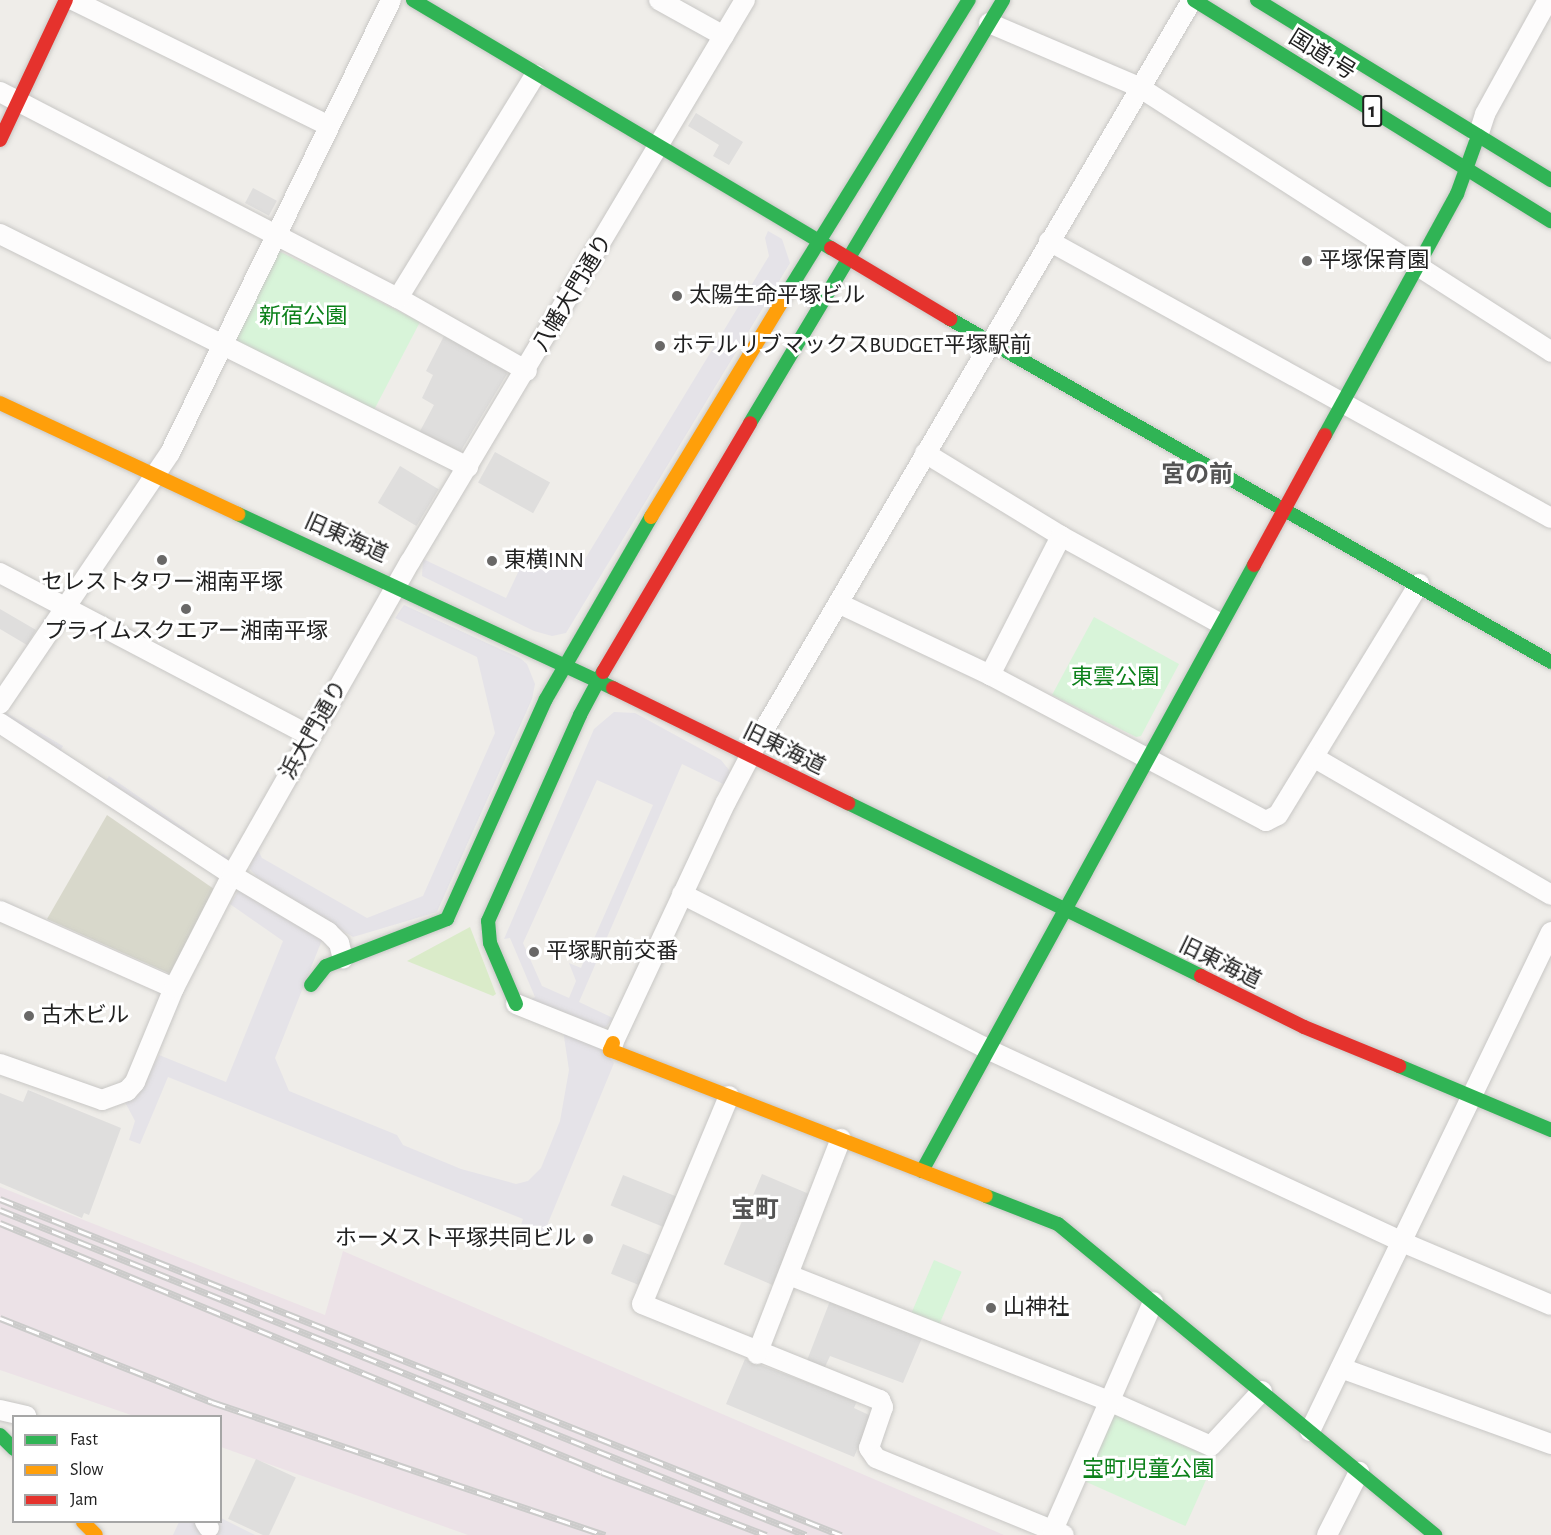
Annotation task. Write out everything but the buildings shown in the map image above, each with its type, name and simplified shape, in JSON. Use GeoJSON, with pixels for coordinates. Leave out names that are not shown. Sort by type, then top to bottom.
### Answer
{"type":"FeatureCollection","features":[{"type":"Feature","properties":{"kind":"main road"},"geometry":{"type":"LineString","coordinates":[[0,140],[66,0]]}},
{"type":"Feature","properties":{"kind":"main road"},"geometry":{"type":"LineString","coordinates":[[412,0],[535,75],[989,342],[1419,584],[1551,662]]}},
{"type":"Feature","properties":{"kind":"main road"},"geometry":{"type":"LineString","coordinates":[[516,1004],[490,943],[488,921],[597,681],[846,258],[1003,0]]}},
{"type":"Feature","properties":{"kind":"main road","name":"国道1号"},"geometry":{"type":"LineString","coordinates":[[1193,0],[1551,221]]}},
{"type":"Feature","properties":{"kind":"main road","name":"国道1号"},"geometry":{"type":"LineString","coordinates":[[1257,0],[1551,180]]}},
{"type":"Feature","properties":{"kind":"main road"},"geometry":{"type":"LineString","coordinates":[[311,985],[316,974],[343,959],[447,919],[563,666],[819,243],[960,3]]}},
{"type":"Feature","properties":{"kind":"main road"},"geometry":{"type":"LineString","coordinates":[[922,1171],[1467,169],[1478,136]]}},
{"type":"Feature","properties":{"kind":"main road","name":"旧東海道"},"geometry":{"type":"LineString","coordinates":[[0,403],[397,585],[1304,1027],[1551,1130]]}},
{"type":"Feature","properties":{"kind":"main road"},"geometry":{"type":"LineString","coordinates":[[613,1043],[610,1050],[1058,1224],[1435,1535]]}},
{"type":"Feature","properties":{"kind":"main road"},"geometry":{"type":"LineString","coordinates":[[0,1435],[12,1447]]}},
{"type":"Feature","properties":{"kind":"main road"},"geometry":{"type":"LineString","coordinates":[[85,1523],[96,1535]]}},
{"type":"Feature","properties":{"kind":"street"},"geometry":{"type":"LineString","coordinates":[[73,0],[329,126]]}},
{"type":"Feature","properties":{"kind":"street"},"geometry":{"type":"LineString","coordinates":[[0,704],[62,607],[170,453],[391,0]]}},
{"type":"Feature","properties":{"kind":"street"},"geometry":{"type":"LineString","coordinates":[[659,0],[724,36]]}},
{"type":"Feature","properties":{"kind":"street","name":"八幡大門通り"},"geometry":{"type":"LineString","coordinates":[[397,585],[527,371],[745,0]]}},
{"type":"Feature","properties":{"kind":"street"},"geometry":{"type":"LineString","coordinates":[[516,1004],[613,1043],[682,894],[750,756],[989,342],[1139,87],[1193,0]]}},
{"type":"Feature","properties":{"kind":"street"},"geometry":{"type":"LineString","coordinates":[[1478,136],[1485,114],[1548,0]]}},
{"type":"Feature","properties":{"kind":"street"},"geometry":{"type":"LineString","coordinates":[[989,23],[1139,87],[1551,352]]}},
{"type":"Feature","properties":{"kind":"street"},"geometry":{"type":"LineString","coordinates":[[398,298],[535,75]]}},
{"type":"Feature","properties":{"kind":"street"},"geometry":{"type":"LineString","coordinates":[[0,92],[398,298],[527,371]]}},
{"type":"Feature","properties":{"kind":"street"},"geometry":{"type":"LineString","coordinates":[[0,234],[468,467]]}},
{"type":"Feature","properties":{"kind":"street"},"geometry":{"type":"LineString","coordinates":[[1049,242],[1551,518]]}},
{"type":"Feature","properties":{"kind":"street"},"geometry":{"type":"LineString","coordinates":[[925,453],[1061,536],[1219,623]]}},
{"type":"Feature","properties":{"kind":"street"},"geometry":{"type":"LineString","coordinates":[[990,675],[1061,536]]}},
{"type":"Feature","properties":{"kind":"street"},"geometry":{"type":"LineString","coordinates":[[0,573],[310,736]]}},
{"type":"Feature","properties":{"kind":"street"},"geometry":{"type":"LineString","coordinates":[[840,603],[990,675],[1148,756],[1266,821],[1278,815],[1315,759],[1419,584]]}},
{"type":"Feature","properties":{"kind":"street","name":"浜大門通り"},"geometry":{"type":"LineString","coordinates":[[0,1064],[102,1100],[114,1098],[135,1082],[174,988],[232,874],[397,585]]}},
{"type":"Feature","properties":{"kind":"street"},"geometry":{"type":"LineString","coordinates":[[0,723],[232,874],[328,932],[339,943],[343,959]]}},
{"type":"Feature","properties":{"kind":"street"},"geometry":{"type":"LineString","coordinates":[[1315,759],[1551,895]]}},
{"type":"Feature","properties":{"kind":"street"},"geometry":{"type":"LineString","coordinates":[[682,894],[987,1049],[1402,1242],[1551,1305]]}},
{"type":"Feature","properties":{"kind":"street"},"geometry":{"type":"LineString","coordinates":[[0,911],[174,988]]}},
{"type":"Feature","properties":{"kind":"street"},"geometry":{"type":"LineString","coordinates":[[1310,1431],[1550,936]]}},
{"type":"Feature","properties":{"kind":"street"},"geometry":{"type":"LineString","coordinates":[[729,1096],[642,1305],[757,1353],[880,1400],[883,1407],[869,1448],[876,1458],[1058,1533],[1109,1401],[1153,1302]]}},
{"type":"Feature","properties":{"kind":"street"},"geometry":{"type":"LineString","coordinates":[[757,1353],[841,1139]]}},
{"type":"Feature","properties":{"kind":"street"},"geometry":{"type":"LineString","coordinates":[[789,1275],[1109,1401],[1211,1446],[1262,1391]]}},
{"type":"Feature","properties":{"kind":"street"},"geometry":{"type":"LineString","coordinates":[[1341,1368],[1551,1444]]}},
{"type":"Feature","properties":{"kind":"street"},"geometry":{"type":"LineString","coordinates":[[0,1410],[22,1415]]}},
{"type":"Feature","properties":{"kind":"street"},"geometry":{"type":"LineString","coordinates":[[1327,1535],[1359,1472]]}},
{"type":"Feature","properties":{"kind":"shaded area"},"geometry":{"type":"Polygon","coordinates":[[[696,113],[743,142],[729,165],[713,156],[719,145],[688,126],[696,113]]]}},
{"type":"Feature","properties":{"kind":"shaded area"},"geometry":{"type":"Polygon","coordinates":[[[253,188],[277,201],[269,216],[245,203],[253,188]]]}},
{"type":"Feature","properties":{"kind":"shaded area"},"geometry":{"type":"Polygon","coordinates":[[[768,231],[782,239],[790,263],[566,633],[552,636],[534,631],[422,576],[423,559],[506,598],[522,564],[582,564],[769,256],[765,238],[768,231]]]}},
{"type":"Feature","properties":{"kind":"shaded area"},"geometry":{"type":"Polygon","coordinates":[[[444,336],[506,369],[507,374],[459,454],[419,433],[434,405],[422,398],[433,375],[426,371],[444,336]]]}},
{"type":"Feature","properties":{"kind":"shaded area"},"geometry":{"type":"Polygon","coordinates":[[[495,452],[550,483],[533,513],[478,483],[495,452]]]}},
{"type":"Feature","properties":{"kind":"shaded area"},"geometry":{"type":"Polygon","coordinates":[[[400,466],[439,489],[416,526],[378,503],[400,466]]]}},
{"type":"Feature","properties":{"kind":"shaded area"},"geometry":{"type":"Polygon","coordinates":[[[404,605],[520,658],[527,664],[535,684],[532,699],[437,912],[353,937],[257,877],[250,869],[250,860],[257,848],[262,858],[367,918],[423,896],[495,733],[477,657],[395,618],[404,605]]]}},
{"type":"Feature","properties":{"kind":"shaded area"},"geometry":{"type":"Polygon","coordinates":[[[0,609],[36,630],[27,645],[0,629],[0,609]]]}},
{"type":"Feature","properties":{"kind":"shaded area"},"geometry":{"type":"Polygon","coordinates":[[[5,712],[63,746],[61,750],[106,780],[109,776],[191,833],[188,836],[219,858],[223,854],[229,858],[218,876],[0,720],[5,712]]]}},
{"type":"Feature","properties":{"kind":"shaded area"},"geometry":{"type":"Polygon","coordinates":[[[614,712],[635,713],[721,760],[729,770],[731,782],[723,784],[682,764],[579,1002],[613,1018],[606,1027],[595,1029],[530,1000],[535,997],[510,938],[504,939],[594,729],[614,712]],[[597,780],[523,943],[542,986],[569,998],[576,981],[569,963],[581,968],[653,805],[597,780]]]}},
{"type":"Feature","properties":{"kind":"shaded area"},"geometry":{"type":"Polygon","coordinates":[[[107,815],[214,889],[173,975],[47,919],[107,815]]]}},
{"type":"Feature","properties":{"kind":"shaded area"},"geometry":{"type":"Polygon","coordinates":[[[239,890],[319,933],[322,940],[275,1058],[289,1091],[397,1135],[403,1145],[461,1169],[516,1184],[528,1181],[541,1168],[560,1121],[569,1070],[563,1030],[599,1044],[614,1063],[539,1245],[517,1236],[523,1219],[168,1077],[140,1144],[129,1140],[135,1121],[125,1102],[139,1094],[159,1055],[226,1082],[283,941],[230,904],[239,890]]]}},
{"type":"Feature","properties":{"kind":"shaded area"},"geometry":{"type":"Polygon","coordinates":[[[28,1090],[121,1128],[89,1215],[84,1213],[82,1218],[0,1183],[0,1093],[23,1102],[28,1090]]]}},
{"type":"Feature","properties":{"kind":"shaded area"},"geometry":{"type":"Polygon","coordinates":[[[762,1174],[811,1195],[772,1285],[724,1264],[762,1174]]]}},
{"type":"Feature","properties":{"kind":"shaded area"},"geometry":{"type":"Polygon","coordinates":[[[623,1175],[676,1196],[663,1227],[611,1206],[623,1175]]]}},
{"type":"Feature","properties":{"kind":"shaded area"},"geometry":{"type":"Polygon","coordinates":[[[0,1187],[325,1315],[343,1251],[1004,1535],[468,1535],[222,1447],[222,1415],[131,1415],[0,1370],[0,1187]]]}},
{"type":"Feature","properties":{"kind":"shaded area"},"geometry":{"type":"Polygon","coordinates":[[[623,1244],[653,1256],[641,1286],[611,1274],[623,1244]]]}},
{"type":"Feature","properties":{"kind":"shaded area"},"geometry":{"type":"Polygon","coordinates":[[[830,1301],[922,1338],[903,1383],[830,1356],[824,1369],[806,1363],[830,1301]]]}},
{"type":"Feature","properties":{"kind":"shaded area"},"geometry":{"type":"Polygon","coordinates":[[[745,1359],[857,1401],[854,1408],[871,1416],[854,1457],[726,1404],[745,1359]]]}},
{"type":"Feature","properties":{"kind":"shaded area"},"geometry":{"type":"Polygon","coordinates":[[[256,1459],[296,1478],[269,1535],[263,1535],[228,1519],[256,1459]]]}},
{"type":"Feature","properties":{"kind":"shaded area"},"geometry":{"type":"Polygon","coordinates":[[[222,1518],[255,1535],[173,1535],[179,1523],[222,1523],[222,1518]]]}},
{"type":"Feature","properties":{"kind":"green space","name":"新宿公園"},"geometry":{"type":"Polygon","coordinates":[[[279,251],[420,322],[374,410],[237,341],[235,335],[279,251]]]}},
{"type":"Feature","properties":{"kind":"green space","name":"東雲公園"},"geometry":{"type":"Polygon","coordinates":[[[1094,617],[1179,664],[1141,736],[1136,737],[1052,695],[1094,617]]]}},
{"type":"Feature","properties":{"kind":"green space"},"geometry":{"type":"Polygon","coordinates":[[[470,927],[496,994],[493,996],[407,961],[470,927]]]}},
{"type":"Feature","properties":{"kind":"green space"},"geometry":{"type":"Polygon","coordinates":[[[934,1260],[962,1272],[939,1326],[911,1314],[934,1260]]]}},
{"type":"Feature","properties":{"kind":"green space","name":"宝町児童公園"},"geometry":{"type":"Polygon","coordinates":[[[1111,1413],[1215,1459],[1185,1526],[1081,1480],[1111,1413]]]}},
{"type":"Feature","properties":{"kind":"railway"},"geometry":{"type":"LineString","coordinates":[[0,1199],[841,1535]]}},
{"type":"Feature","properties":{"kind":"railway"},"geometry":{"type":"LineString","coordinates":[[0,1210],[806,1535]]}},
{"type":"Feature","properties":{"kind":"railway"},"geometry":{"type":"LineString","coordinates":[[0,1223],[602,1472],[766,1535]]}},
{"type":"Feature","properties":{"kind":"railway"},"geometry":{"type":"LineString","coordinates":[[0,1318],[212,1402],[605,1535]]}},
{"type":"Feature","properties":{"kind":"traffic: fast"},"geometry":{"type":"LineString","coordinates":[[413,0],[831,248]]}},
{"type":"Feature","properties":{"kind":"traffic: fast"},"geometry":{"type":"LineString","coordinates":[[787,293],[969,0]]}},
{"type":"Feature","properties":{"kind":"traffic: fast"},"geometry":{"type":"LineString","coordinates":[[750,423],[1003,0]]}},
{"type":"Feature","properties":{"kind":"traffic: fast"},"geometry":{"type":"LineString","coordinates":[[1194,0],[1551,221]]}},
{"type":"Feature","properties":{"kind":"traffic: fast"},"geometry":{"type":"LineString","coordinates":[[1257,0],[1551,180]]}},
{"type":"Feature","properties":{"kind":"traffic: fast"},"geometry":{"type":"LineString","coordinates":[[1325,435],[1457,194],[1478,136]]}},
{"type":"Feature","properties":{"kind":"traffic: fast"},"geometry":{"type":"LineString","coordinates":[[950,319],[1551,662]]}},
{"type":"Feature","properties":{"kind":"traffic: fast"},"geometry":{"type":"LineString","coordinates":[[238,514],[613,688]]}},
{"type":"Feature","properties":{"kind":"traffic: fast"},"geometry":{"type":"LineString","coordinates":[[311,985],[326,966],[447,919],[546,699],[651,517]]}},
{"type":"Feature","properties":{"kind":"traffic: fast"},"geometry":{"type":"LineString","coordinates":[[922,1171],[1254,565]]}},
{"type":"Feature","properties":{"kind":"traffic: fast"},"geometry":{"type":"LineString","coordinates":[[516,1004],[490,943],[488,921],[580,715],[603,672]]}},
{"type":"Feature","properties":{"kind":"traffic: fast"},"geometry":{"type":"LineString","coordinates":[[848,803],[1201,976]]}},
{"type":"Feature","properties":{"kind":"traffic: fast"},"geometry":{"type":"LineString","coordinates":[[1399,1066],[1551,1130]]}},
{"type":"Feature","properties":{"kind":"traffic: fast"},"geometry":{"type":"LineString","coordinates":[[986,1196],[1058,1224],[1435,1535]]}},
{"type":"Feature","properties":{"kind":"traffic: fast"},"geometry":{"type":"LineString","coordinates":[[0,1435],[12,1447]]}},
{"type":"Feature","properties":{"kind":"traffic: slow"},"geometry":{"type":"LineString","coordinates":[[651,517],[787,293]]}},
{"type":"Feature","properties":{"kind":"traffic: slow"},"geometry":{"type":"LineString","coordinates":[[0,403],[238,514]]}},
{"type":"Feature","properties":{"kind":"traffic: slow"},"geometry":{"type":"LineString","coordinates":[[613,1043],[610,1050],[986,1196]]}},
{"type":"Feature","properties":{"kind":"traffic: slow"},"geometry":{"type":"LineString","coordinates":[[84,1523],[96,1535]]}},
{"type":"Feature","properties":{"kind":"traffic: jam"},"geometry":{"type":"LineString","coordinates":[[0,140],[66,0]]}},
{"type":"Feature","properties":{"kind":"traffic: jam"},"geometry":{"type":"LineString","coordinates":[[831,248],[950,319]]}},
{"type":"Feature","properties":{"kind":"traffic: jam"},"geometry":{"type":"LineString","coordinates":[[603,672],[750,423]]}},
{"type":"Feature","properties":{"kind":"traffic: jam"},"geometry":{"type":"LineString","coordinates":[[1254,565],[1325,435]]}},
{"type":"Feature","properties":{"kind":"traffic: jam"},"geometry":{"type":"LineString","coordinates":[[613,688],[848,803]]}},
{"type":"Feature","properties":{"kind":"traffic: jam"},"geometry":{"type":"LineString","coordinates":[[1201,976],[1304,1027],[1399,1066]]}},
{"type":"Feature","properties":{"kind":"place","name":"平塚保育園"},"geometry":{"type":"Point","coordinates":[1307,261]}},
{"type":"Feature","properties":{"kind":"place","name":"太陽生命平塚ビル"},"geometry":{"type":"Point","coordinates":[677,296]}},
{"type":"Feature","properties":{"kind":"place","name":"ホテルリブマックスBUDGET平塚駅前"},"geometry":{"type":"Point","coordinates":[660,346]}},
{"type":"Feature","properties":{"kind":"place","name":"セレストタワー湘南平塚"},"geometry":{"type":"Point","coordinates":[162,560]}},
{"type":"Feature","properties":{"kind":"place","name":"東横INN"},"geometry":{"type":"Point","coordinates":[492,561]}},
{"type":"Feature","properties":{"kind":"place","name":"プライムスクエアー湘南平塚"},"geometry":{"type":"Point","coordinates":[186,609]}},
{"type":"Feature","properties":{"kind":"place","name":"平塚駅前交番"},"geometry":{"type":"Point","coordinates":[534,952]}},
{"type":"Feature","properties":{"kind":"place","name":"古木ビル"},"geometry":{"type":"Point","coordinates":[29,1016]}},
{"type":"Feature","properties":{"kind":"place","name":"ホーメスト平塚共同ビル"},"geometry":{"type":"Point","coordinates":[588,1239]}},
{"type":"Feature","properties":{"kind":"place","name":"山神社"},"geometry":{"type":"Point","coordinates":[991,1308]}},
{"type":"Feature","properties":{"kind":"district","name":"宮の前"},"geometry":{"type":"Point","coordinates":[1197,476]}},
{"type":"Feature","properties":{"kind":"district","name":"宝町"},"geometry":{"type":"Point","coordinates":[755,1211]}}]}
